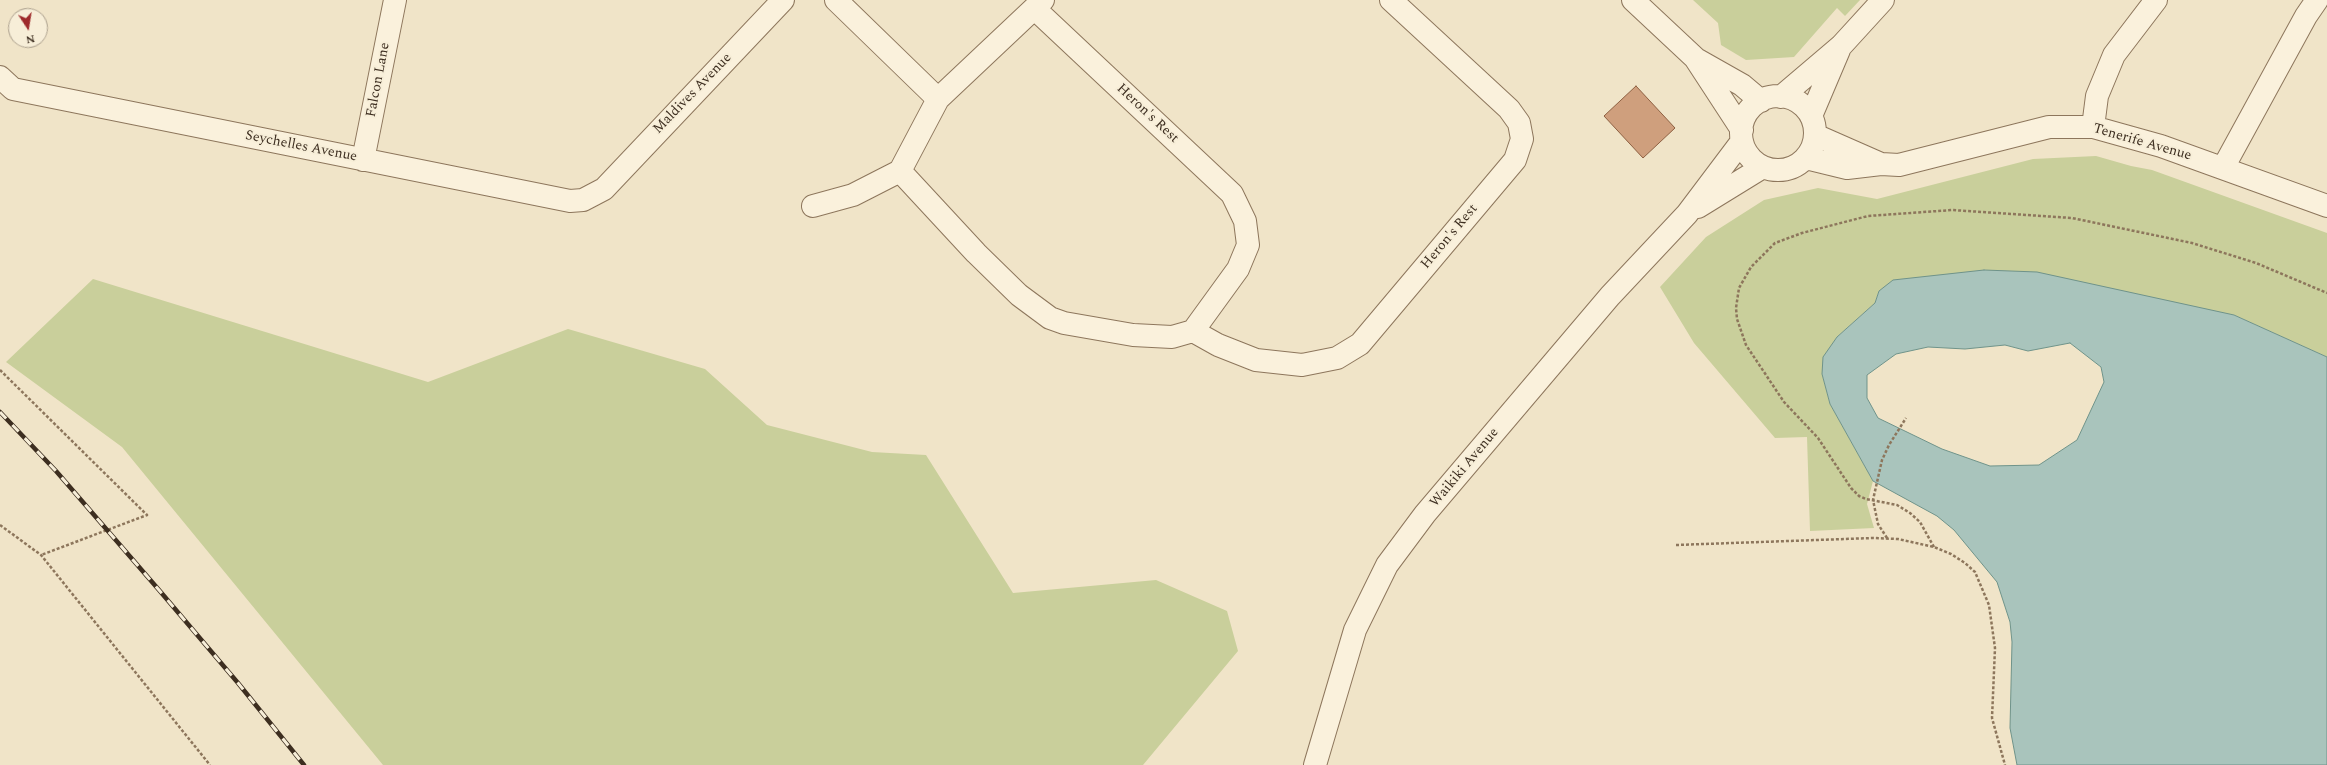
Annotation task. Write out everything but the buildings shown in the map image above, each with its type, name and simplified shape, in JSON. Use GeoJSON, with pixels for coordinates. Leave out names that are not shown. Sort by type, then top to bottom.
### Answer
{"type":"FeatureCollection","features":[{"type":"Feature","properties":{"kind":"street","name":"Falcon Lane"},"geometry":{"type":"LineString","coordinates":[[362,160],[394,0]]}},
{"type":"Feature","properties":{"kind":"street","name":"Maldives Avenue"},"geometry":{"type":"LineString","coordinates":[[604,189],[783,0]]}},
{"type":"Feature","properties":{"kind":"street"},"geometry":{"type":"LineString","coordinates":[[836,0],[938,99]]}},
{"type":"Feature","properties":{"kind":"street","name":"Heron's Rest"},"geometry":{"type":"LineString","coordinates":[[900,171],[938,99],[1039,5],[1232,194],[1245,221],[1248,245],[1238,270],[1193,330],[1218,345],[1256,360],[1302,365],[1337,358],[1360,344],[1515,160],[1522,140],[1520,123],[1509,109],[1391,0]]}},
{"type":"Feature","properties":{"kind":"street"},"geometry":{"type":"LineString","coordinates":[[1633,0],[1695,58],[1742,85],[1771,99],[1799,103],[1813,126]]}},
{"type":"Feature","properties":{"kind":"street"},"geometry":{"type":"LineString","coordinates":[[1742,135],[1744,118],[1751,108],[1771,99],[1841,46],[1883,0]]}},
{"type":"Feature","properties":{"kind":"street"},"geometry":{"type":"LineString","coordinates":[[2093,127],[2097,96],[2114,55],[2156,0]]}},
{"type":"Feature","properties":{"kind":"street"},"geometry":{"type":"LineString","coordinates":[[2223,168],[2306,16],[2317,0]]}},
{"type":"Feature","properties":{"kind":"street"},"geometry":{"type":"LineString","coordinates":[[1695,58],[1742,135],[1753,161],[1763,167],[1774,170],[1786,169],[1797,165],[1806,158],[1813,147],[1813,126],[1841,46]]}},
{"type":"Feature","properties":{"kind":"street","name":"Seychelles Avenue"},"geometry":{"type":"LineString","coordinates":[[0,77],[13,89],[558,200],[583,200],[604,189]]}},
{"type":"Feature","properties":{"kind":"street","name":"Tenerife Avenue"},"geometry":{"type":"LineString","coordinates":[[1813,126],[1881,164]]}},
{"type":"Feature","properties":{"kind":"street","name":"Tenerife Avenue"},"geometry":{"type":"LineString","coordinates":[[1806,158],[1846,168],[1881,164],[1898,165],[2048,127],[2093,127],[2161,146],[2327,206]]}},
{"type":"Feature","properties":{"kind":"street","name":"Waikiki Avenue"},"geometry":{"type":"LineString","coordinates":[[1315,765],[1355,630],[1387,565],[1425,514],[1610,296],[1687,214],[1742,135]]}},
{"type":"Feature","properties":{"kind":"street","name":"Waikiki Avenue"},"geometry":{"type":"LineString","coordinates":[[1687,214],[1763,167]]}},
{"type":"Feature","properties":{"kind":"street"},"geometry":{"type":"LineString","coordinates":[[813,206],[853,195],[900,171],[976,253],[1013,290],[1050,318],[1064,323],[1133,335],[1172,337],[1193,330]]}},
{"type":"Feature","properties":{"kind":"path"},"geometry":{"type":"LineString","coordinates":[[1934,547],[1920,522],[1910,513],[1897,505],[1859,496],[1851,488],[1818,438],[1784,402],[1767,379],[1740,332],[1736,308],[1739,288],[1750,267],[1775,243],[1802,233],[1868,216],[1952,210],[2072,218],[2192,243],[2256,264],[2327,294]]}},
{"type":"Feature","properties":{"kind":"path"},"geometry":{"type":"LineString","coordinates":[[0,370],[147,515],[42,555]]}},
{"type":"Feature","properties":{"kind":"path"},"geometry":{"type":"LineString","coordinates":[[1887,538],[1878,524],[1873,500],[1882,460],[1889,445],[1906,418]]}},
{"type":"Feature","properties":{"kind":"path"},"geometry":{"type":"LineString","coordinates":[[0,525],[42,555],[210,765]]}},
{"type":"Feature","properties":{"kind":"path"},"geometry":{"type":"LineString","coordinates":[[1676,545],[1887,538],[1934,547],[1951,554],[1975,572],[1989,605],[1995,648],[1992,718],[2005,765]]}},
{"type":"Feature","properties":{"kind":"green space"},"geometry":{"type":"Polygon","coordinates":[[[1693,0],[1860,0],[1845,16],[1837,8],[1794,57],[1746,60],[1721,45],[1718,23],[1693,0]]]}},
{"type":"Feature","properties":{"kind":"green space"},"geometry":{"type":"Polygon","coordinates":[[[2096,156],[2131,166],[2152,170],[2327,233],[2327,357],[2234,315],[1879,291],[1875,303],[1837,337],[1822,374],[1830,404],[1873,481],[1867,504],[1874,528],[1810,531],[1807,437],[1775,438],[1694,343],[1660,287],[1706,237],[1764,200],[1818,188],[1877,199],[2033,159],[2096,156]]]}},
{"type":"Feature","properties":{"kind":"green space"},"geometry":{"type":"Polygon","coordinates":[[[93,279],[428,382],[568,329],[705,369],[767,425],[872,452],[926,455],[1013,593],[1156,580],[1227,611],[1238,651],[1143,765],[383,765],[122,447],[6,362],[93,279]]]}},
{"type":"Feature","properties":{"kind":"water"},"geometry":{"type":"Polygon","coordinates":[[[1984,270],[2037,272],[2234,315],[2327,357],[2327,765],[2017,765],[2010,728],[2012,642],[2010,622],[1997,582],[1954,530],[1937,516],[1873,481],[1830,404],[1822,374],[1823,357],[1837,337],[1875,303],[1879,291],[1893,280],[1984,270]],[[2070,343],[2028,351],[2005,345],[1965,349],[1928,347],[1896,354],[1867,375],[1867,398],[1878,418],[1942,449],[1990,466],[2039,465],[2077,440],[2104,382],[2101,367],[2070,343]]]}},
{"type":"Feature","properties":{"kind":"railway"},"geometry":{"type":"LineString","coordinates":[[0,412],[56,471],[159,590],[238,683],[304,765]]}}]}
